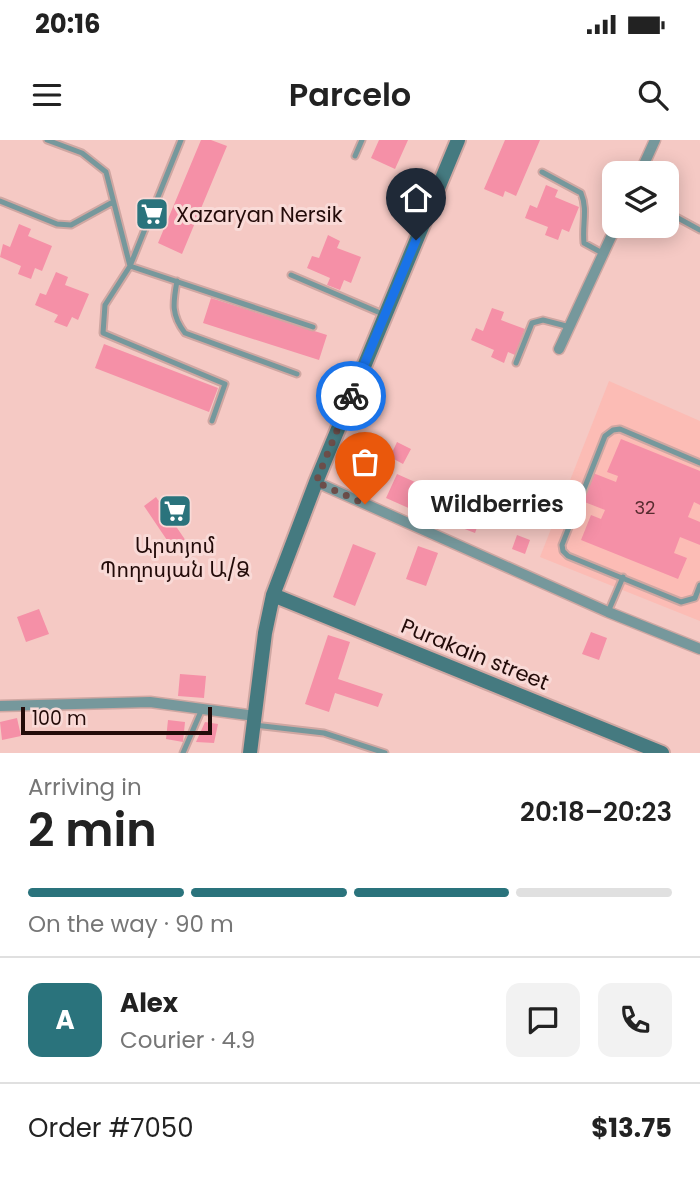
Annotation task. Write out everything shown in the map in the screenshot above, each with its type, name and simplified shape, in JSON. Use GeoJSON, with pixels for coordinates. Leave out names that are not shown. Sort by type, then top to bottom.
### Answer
{"type":"FeatureCollection","features":[{"type":"Feature","properties":{"kind":"main road"},"geometry":{"type":"LineString","coordinates":[[250,753],[265,633],[274,595],[316,482],[458,140]]}},
{"type":"Feature","properties":{"kind":"main road","name":"Purakain street"},"geometry":{"type":"LineString","coordinates":[[274,595],[662,753]]}},
{"type":"Feature","properties":{"kind":"street"},"geometry":{"type":"LineString","coordinates":[[645,161],[655,140]]}},
{"type":"Feature","properties":{"kind":"street"},"geometry":{"type":"LineString","coordinates":[[559,349],[611,238]]}},
{"type":"Feature","properties":{"kind":"street"},"geometry":{"type":"LineString","coordinates":[[316,482],[608,612],[700,649]]}},
{"type":"Feature","properties":{"kind":"street"},"geometry":{"type":"LineString","coordinates":[[0,706],[150,702],[254,720]]}},
{"type":"Feature","properties":{"kind":"lane"},"geometry":{"type":"LineString","coordinates":[[47,140],[82,153],[106,172],[130,266]]}},
{"type":"Feature","properties":{"kind":"lane"},"geometry":{"type":"LineString","coordinates":[[181,140],[130,266],[105,305],[103,333],[225,384],[212,421]]}},
{"type":"Feature","properties":{"kind":"lane"},"geometry":{"type":"LineString","coordinates":[[355,156],[362,140]]}},
{"type":"Feature","properties":{"kind":"lane"},"geometry":{"type":"LineString","coordinates":[[542,172],[581,193],[587,206],[582,225],[584,243],[604,254]]}},
{"type":"Feature","properties":{"kind":"lane"},"geometry":{"type":"LineString","coordinates":[[0,201],[57,224],[71,225],[113,202]]}},
{"type":"Feature","properties":{"kind":"lane"},"geometry":{"type":"LineString","coordinates":[[679,219],[700,230]]}},
{"type":"Feature","properties":{"kind":"lane"},"geometry":{"type":"LineString","coordinates":[[130,266],[313,327]]}},
{"type":"Feature","properties":{"kind":"lane"},"geometry":{"type":"LineString","coordinates":[[291,275],[385,314]]}},
{"type":"Feature","properties":{"kind":"lane"},"geometry":{"type":"LineString","coordinates":[[177,281],[173,309],[176,321],[185,333],[297,374]]}},
{"type":"Feature","properties":{"kind":"lane"},"geometry":{"type":"LineString","coordinates":[[516,363],[532,323],[542,320],[570,327]]}},
{"type":"Feature","properties":{"kind":"lane"},"geometry":{"type":"LineString","coordinates":[[700,463],[620,429],[613,430],[606,436],[562,545],[568,556],[681,602],[695,597],[700,585]]}},
{"type":"Feature","properties":{"kind":"lane"},"geometry":{"type":"LineString","coordinates":[[608,612],[623,577]]}},
{"type":"Feature","properties":{"kind":"lane"},"geometry":{"type":"LineString","coordinates":[[183,753],[202,709]]}},
{"type":"Feature","properties":{"kind":"lane"},"geometry":{"type":"LineString","coordinates":[[254,720],[324,733],[385,753]]}},
{"type":"Feature","properties":{"kind":"shaded area"},"geometry":{"type":"Polygon","coordinates":[[[609,381],[700,421],[700,621],[540,557],[609,381]]]}},
{"type":"Feature","properties":{"kind":"building"},"geometry":{"type":"Polygon","coordinates":[[[201,140],[211,140],[227,146],[182,254],[158,243],[201,140]]]}},
{"type":"Feature","properties":{"kind":"building"},"geometry":{"type":"Polygon","coordinates":[[[379,140],[408,140],[395,169],[371,158],[379,140]]]}},
{"type":"Feature","properties":{"kind":"building"},"geometry":{"type":"Polygon","coordinates":[[[505,140],[540,140],[516,196],[505,191],[503,197],[484,189],[505,140]]]}},
{"type":"Feature","properties":{"kind":"building"},"geometry":{"type":"Polygon","coordinates":[[[546,185],[558,190],[555,197],[579,207],[569,232],[562,229],[558,240],[545,235],[548,227],[525,218],[530,205],[537,208],[546,185]]]}},
{"type":"Feature","properties":{"kind":"building"},"geometry":{"type":"Polygon","coordinates":[[[19,224],[31,229],[28,236],[52,246],[42,271],[35,268],[31,279],[18,274],[21,266],[0,257],[3,244],[10,247],[19,224]]]}},
{"type":"Feature","properties":{"kind":"building"},"geometry":{"type":"Polygon","coordinates":[[[328,235],[340,241],[337,248],[361,257],[351,283],[344,280],[340,290],[327,285],[330,278],[307,268],[312,256],[319,258],[328,235]]]}},
{"type":"Feature","properties":{"kind":"building"},"geometry":{"type":"Polygon","coordinates":[[[56,272],[68,277],[65,285],[89,294],[78,320],[72,317],[67,327],[54,322],[58,315],[35,305],[40,293],[46,295],[56,272]]]}},
{"type":"Feature","properties":{"kind":"building"},"geometry":{"type":"Polygon","coordinates":[[[211,298],[327,335],[319,360],[203,323],[211,298]]]}},
{"type":"Feature","properties":{"kind":"building"},"geometry":{"type":"Polygon","coordinates":[[[492,308],[504,312],[501,320],[525,329],[515,355],[508,352],[504,363],[491,357],[494,350],[471,340],[476,328],[483,331],[492,308]]]}},
{"type":"Feature","properties":{"kind":"building"},"geometry":{"type":"Polygon","coordinates":[[[104,344],[218,388],[209,412],[95,368],[104,344]]]}},
{"type":"Feature","properties":{"kind":"building"},"geometry":{"type":"Polygon","coordinates":[[[621,439],[700,471],[700,505],[694,502],[688,517],[700,522],[700,545],[680,537],[674,553],[687,558],[678,579],[581,540],[591,515],[601,519],[605,510],[582,501],[593,473],[616,482],[618,476],[607,472],[621,439]]]}},
{"type":"Feature","properties":{"kind":"building"},"geometry":{"type":"Polygon","coordinates":[[[397,442],[411,449],[403,464],[390,457],[397,442]]]}},
{"type":"Feature","properties":{"kind":"building"},"geometry":{"type":"Polygon","coordinates":[[[397,474],[424,486],[413,510],[386,498],[397,474]]]}},
{"type":"Feature","properties":{"kind":"building"},"geometry":{"type":"Polygon","coordinates":[[[156,497],[186,541],[173,549],[144,506],[156,497]]]}},
{"type":"Feature","properties":{"kind":"building"},"geometry":{"type":"Polygon","coordinates":[[[466,501],[484,508],[475,533],[457,526],[466,501]]]}},
{"type":"Feature","properties":{"kind":"building"},"geometry":{"type":"Polygon","coordinates":[[[517,535],[530,540],[525,554],[512,549],[517,535]]]}},
{"type":"Feature","properties":{"kind":"building"},"geometry":{"type":"Polygon","coordinates":[[[353,544],[376,553],[355,606],[333,597],[353,544]]]}},
{"type":"Feature","properties":{"kind":"building"},"geometry":{"type":"Polygon","coordinates":[[[418,546],[438,553],[426,586],[406,579],[418,546]]]}},
{"type":"Feature","properties":{"kind":"building"},"geometry":{"type":"Polygon","coordinates":[[[39,609],[49,634],[26,642],[17,617],[39,609]]]}},
{"type":"Feature","properties":{"kind":"building"},"geometry":{"type":"Polygon","coordinates":[[[591,632],[607,638],[599,660],[582,654],[591,632]]]}},
{"type":"Feature","properties":{"kind":"building"},"geometry":{"type":"Polygon","coordinates":[[[328,635],[350,642],[338,679],[383,694],[378,707],[335,693],[329,712],[305,704],[328,635]]]}},
{"type":"Feature","properties":{"kind":"building"},"geometry":{"type":"Polygon","coordinates":[[[180,674],[206,676],[204,698],[178,696],[180,674]]]}},
{"type":"Feature","properties":{"kind":"building"},"geometry":{"type":"Polygon","coordinates":[[[17,718],[21,736],[2,740],[0,722],[17,718]]]}},
{"type":"Feature","properties":{"kind":"building"},"geometry":{"type":"Polygon","coordinates":[[[168,720],[185,722],[183,742],[166,739],[168,720]]]}},
{"type":"Feature","properties":{"kind":"building"},"geometry":{"type":"Polygon","coordinates":[[[205,722],[218,724],[214,743],[196,742],[205,722]]]}},
{"type":"Feature","properties":{"kind":"way so far"},"geometry":{"type":"LineString","coordinates":[[351,396],[316,482],[365,504]]}},
{"type":"Feature","properties":{"kind":"place","name":"Xazaryan Nersik"},"geometry":{"type":"Point","coordinates":[152,214]}},
{"type":"Feature","properties":{"kind":"place","name":"Wildberries"},"geometry":{"type":"Point","coordinates":[365,504]}},
{"type":"Feature","properties":{"kind":"place","name":"Արտյոմ Պողոսյան Ա/Ձ"},"geometry":{"type":"Point","coordinates":[175,511]}},
{"type":"Feature","properties":{"kind":"route"},"geometry":{"type":"LineString","coordinates":[[351,396],[416,240]]}}]}
